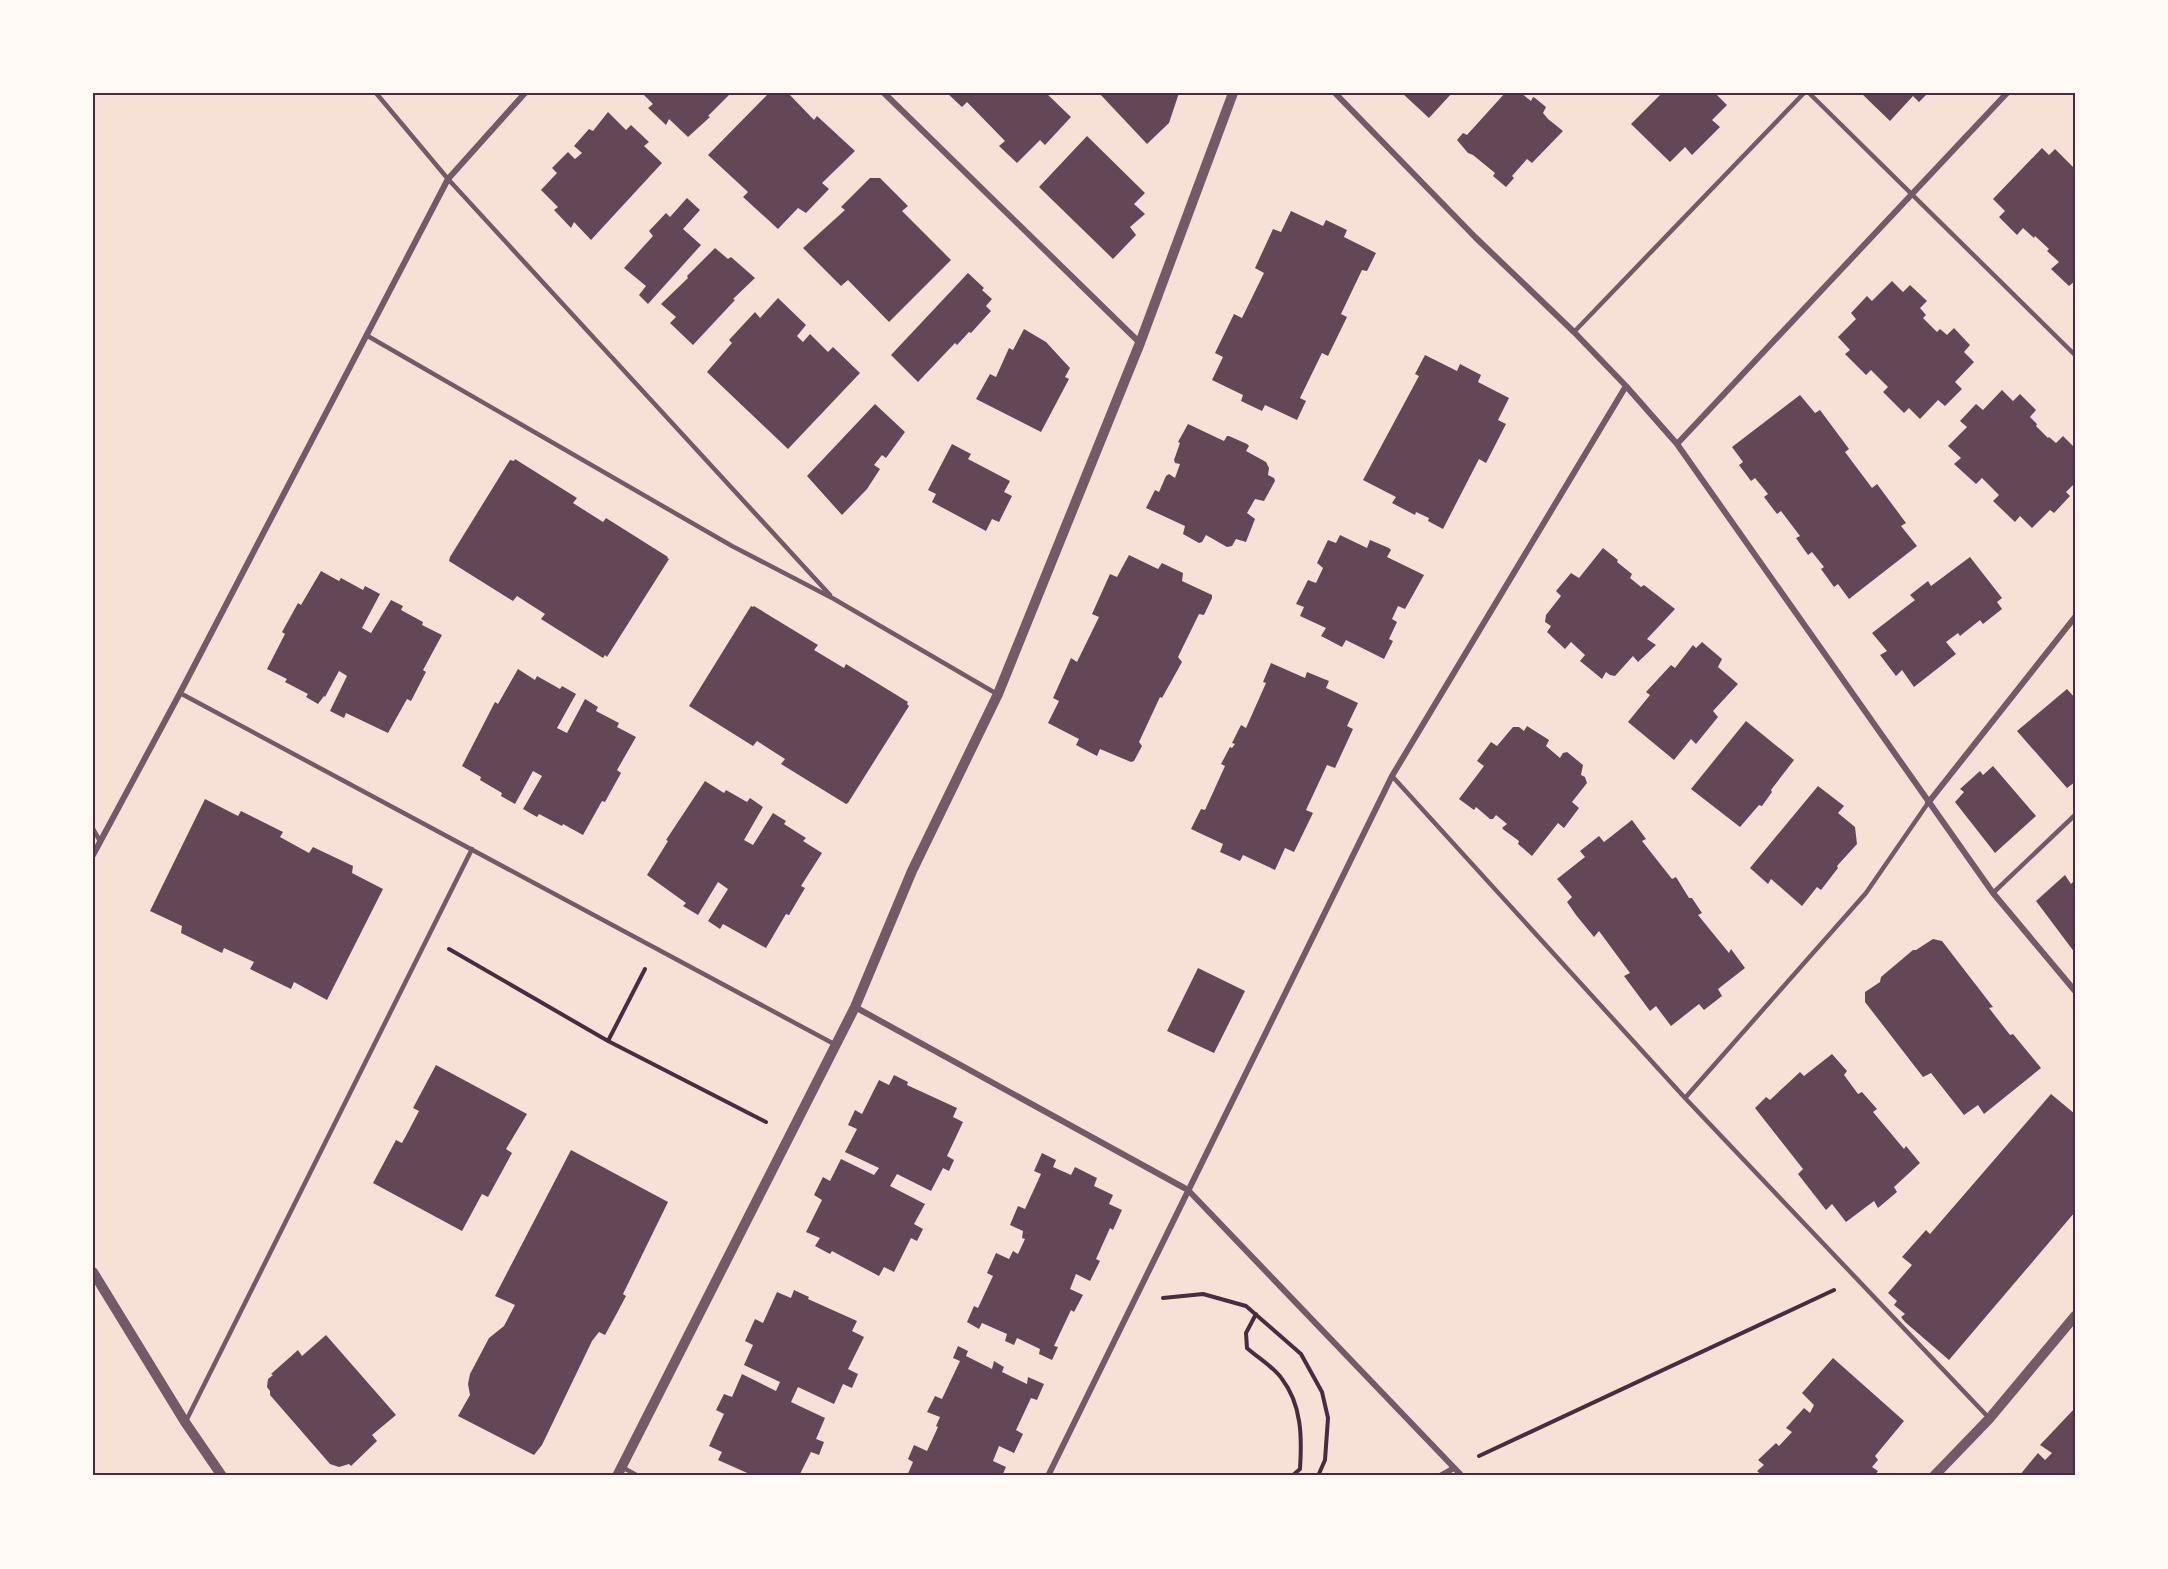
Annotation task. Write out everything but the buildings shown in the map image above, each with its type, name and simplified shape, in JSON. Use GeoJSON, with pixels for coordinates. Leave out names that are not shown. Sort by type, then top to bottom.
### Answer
{"type":"FeatureCollection","features":[{"type":"Feature","properties":{"kind":"street"},"geometry":{"type":"LineString","coordinates":[[93,855],[448,179],[525,93]]}},
{"type":"Feature","properties":{"kind":"street"},"geometry":{"type":"LineString","coordinates":[[884,93],[1140,343]]}},
{"type":"Feature","properties":{"kind":"street"},"geometry":{"type":"LineString","coordinates":[[620,1472],[855,1007],[912,872],[998,694],[1140,343],[1233,93]]}},
{"type":"Feature","properties":{"kind":"street"},"geometry":{"type":"LineString","coordinates":[[1335,93],[1475,237],[1575,332],[1677,444],[1993,893],[2075,991]]}},
{"type":"Feature","properties":{"kind":"street"},"geometry":{"type":"LineString","coordinates":[[1677,444],[2007,93]]}},
{"type":"Feature","properties":{"kind":"street"},"geometry":{"type":"LineString","coordinates":[[1048,1476],[1392,776],[1626,386]]}},
{"type":"Feature","properties":{"kind":"street"},"geometry":{"type":"LineString","coordinates":[[1928,803],[2075,618]]}},
{"type":"Feature","properties":{"kind":"street"},"geometry":{"type":"LineString","coordinates":[[855,1007],[1188,1190],[1462,1476]]}},
{"type":"Feature","properties":{"kind":"street"},"geometry":{"type":"LineString","coordinates":[[93,1272],[185,1422],[222,1476]]}},
{"type":"Feature","properties":{"kind":"street"},"geometry":{"type":"LineString","coordinates":[[1934,1476],[1989,1419],[2075,1317]]}},
{"type":"Feature","properties":{"kind":"street"},"geometry":{"type":"LineString","coordinates":[[1440,1476],[1454,1468]]}},
{"type":"Feature","properties":{"kind":"lane"},"geometry":{"type":"LineString","coordinates":[[376,93],[448,179],[834,599]]}},
{"type":"Feature","properties":{"kind":"lane"},"geometry":{"type":"LineString","coordinates":[[1575,332],[1804,93]]}},
{"type":"Feature","properties":{"kind":"lane"},"geometry":{"type":"LineString","coordinates":[[1809,93],[2075,356]]}},
{"type":"Feature","properties":{"kind":"lane"},"geometry":{"type":"LineString","coordinates":[[366,335],[732,546],[834,599],[998,694]]}},
{"type":"Feature","properties":{"kind":"lane"},"geometry":{"type":"LineString","coordinates":[[180,693],[836,1044]]}},
{"type":"Feature","properties":{"kind":"lane"},"geometry":{"type":"LineString","coordinates":[[1392,776],[1684,1098],[1989,1419]]}},
{"type":"Feature","properties":{"kind":"lane"},"geometry":{"type":"LineString","coordinates":[[1684,1098],[1866,893],[1928,803]]}},
{"type":"Feature","properties":{"kind":"lane"},"geometry":{"type":"LineString","coordinates":[[1993,893],[2075,815]]}},
{"type":"Feature","properties":{"kind":"lane"},"geometry":{"type":"LineString","coordinates":[[93,829],[100,841]]}},
{"type":"Feature","properties":{"kind":"lane"},"geometry":{"type":"LineString","coordinates":[[185,1422],[472,849]]}},
{"type":"Feature","properties":{"kind":"lane"},"geometry":{"type":"LineString","coordinates":[[620,1472],[638,1476]]}},
{"type":"Feature","properties":{"kind":"path"},"geometry":{"type":"LineString","coordinates":[[429,937],[608,1041],[791,1134]]}},
{"type":"Feature","properties":{"kind":"path"},"geometry":{"type":"LineString","coordinates":[[608,1041],[656,947]]}},
{"type":"Feature","properties":{"kind":"path"},"geometry":{"type":"LineString","coordinates":[[1454,1468],[1856,1279]]}},
{"type":"Feature","properties":{"kind":"path"},"geometry":{"type":"LineString","coordinates":[[1137,1296],[1159,1298],[1203,1294],[1246,1306],[1302,1354],[1322,1392],[1328,1418],[1325,1460],[1318,1476]]}},
{"type":"Feature","properties":{"kind":"path"},"geometry":{"type":"LineString","coordinates":[[1256,1313],[1246,1333],[1247,1348],[1282,1378],[1296,1404],[1302,1439],[1300,1469],[1292,1476]]}}]}
